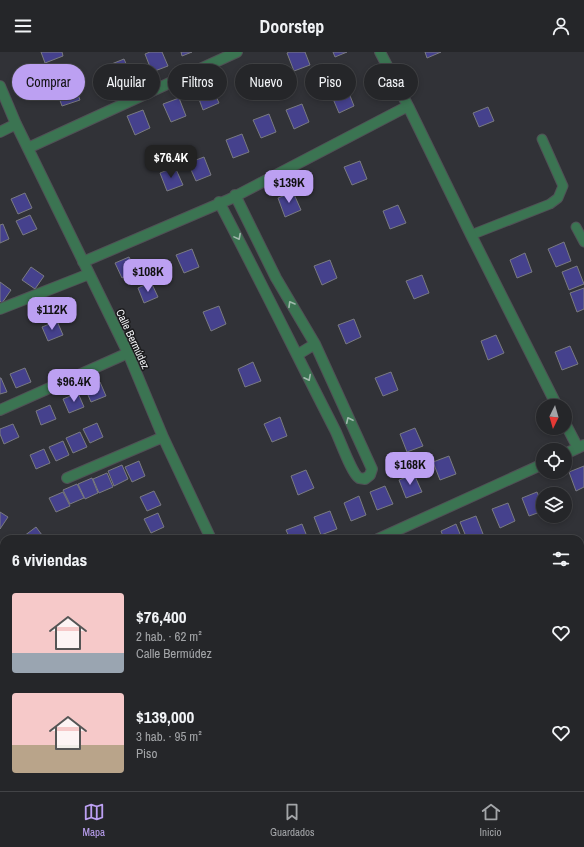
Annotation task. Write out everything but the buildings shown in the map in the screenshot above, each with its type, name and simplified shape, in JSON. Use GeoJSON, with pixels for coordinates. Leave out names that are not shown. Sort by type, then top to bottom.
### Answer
{"type":"FeatureCollection","features":[{"type":"Feature","properties":{"kind":"street"},"geometry":{"type":"LineString","coordinates":[[28,148],[237,52]]}},
{"type":"Feature","properties":{"kind":"street"},"geometry":{"type":"LineString","coordinates":[[380,52],[553,399]]}},
{"type":"Feature","properties":{"kind":"street","name":"Calle Bermúdez"},"geometry":{"type":"LineString","coordinates":[[0,86],[16,124],[128,353],[163,436],[209,535]]}},
{"type":"Feature","properties":{"kind":"street"},"geometry":{"type":"LineString","coordinates":[[83,262],[230,199],[235,195],[408,106]]}},
{"type":"Feature","properties":{"kind":"street"},"geometry":{"type":"LineString","coordinates":[[0,132],[16,124]]}},
{"type":"Feature","properties":{"kind":"street"},"geometry":{"type":"LineString","coordinates":[[220,202],[342,445],[354,474],[359,478],[365,479],[370,475],[372,468],[315,344],[276,278],[235,195]]}},
{"type":"Feature","properties":{"kind":"street"},"geometry":{"type":"LineString","coordinates":[[0,309],[89,274]]}},
{"type":"Feature","properties":{"kind":"street"},"geometry":{"type":"LineString","coordinates":[[263,285],[276,278]]}},
{"type":"Feature","properties":{"kind":"street"},"geometry":{"type":"LineString","coordinates":[[297,355],[315,344]]}},
{"type":"Feature","properties":{"kind":"street"},"geometry":{"type":"LineString","coordinates":[[0,410],[128,353]]}},
{"type":"Feature","properties":{"kind":"street"},"geometry":{"type":"LineString","coordinates":[[572,433],[581,446],[572,450]]}},
{"type":"Feature","properties":{"kind":"street"},"geometry":{"type":"LineString","coordinates":[[67,478],[163,436]]}},
{"type":"Feature","properties":{"kind":"street"},"geometry":{"type":"LineString","coordinates":[[342,445],[357,436]]}},
{"type":"Feature","properties":{"kind":"street"},"geometry":{"type":"LineString","coordinates":[[387,535],[536,467]]}},
{"type":"Feature","properties":{"kind":"lane"},"geometry":{"type":"LineString","coordinates":[[471,235],[550,204],[558,198],[563,186],[542,139]]}},
{"type":"Feature","properties":{"kind":"lane"},"geometry":{"type":"LineString","coordinates":[[576,227],[584,242]]}}]}
